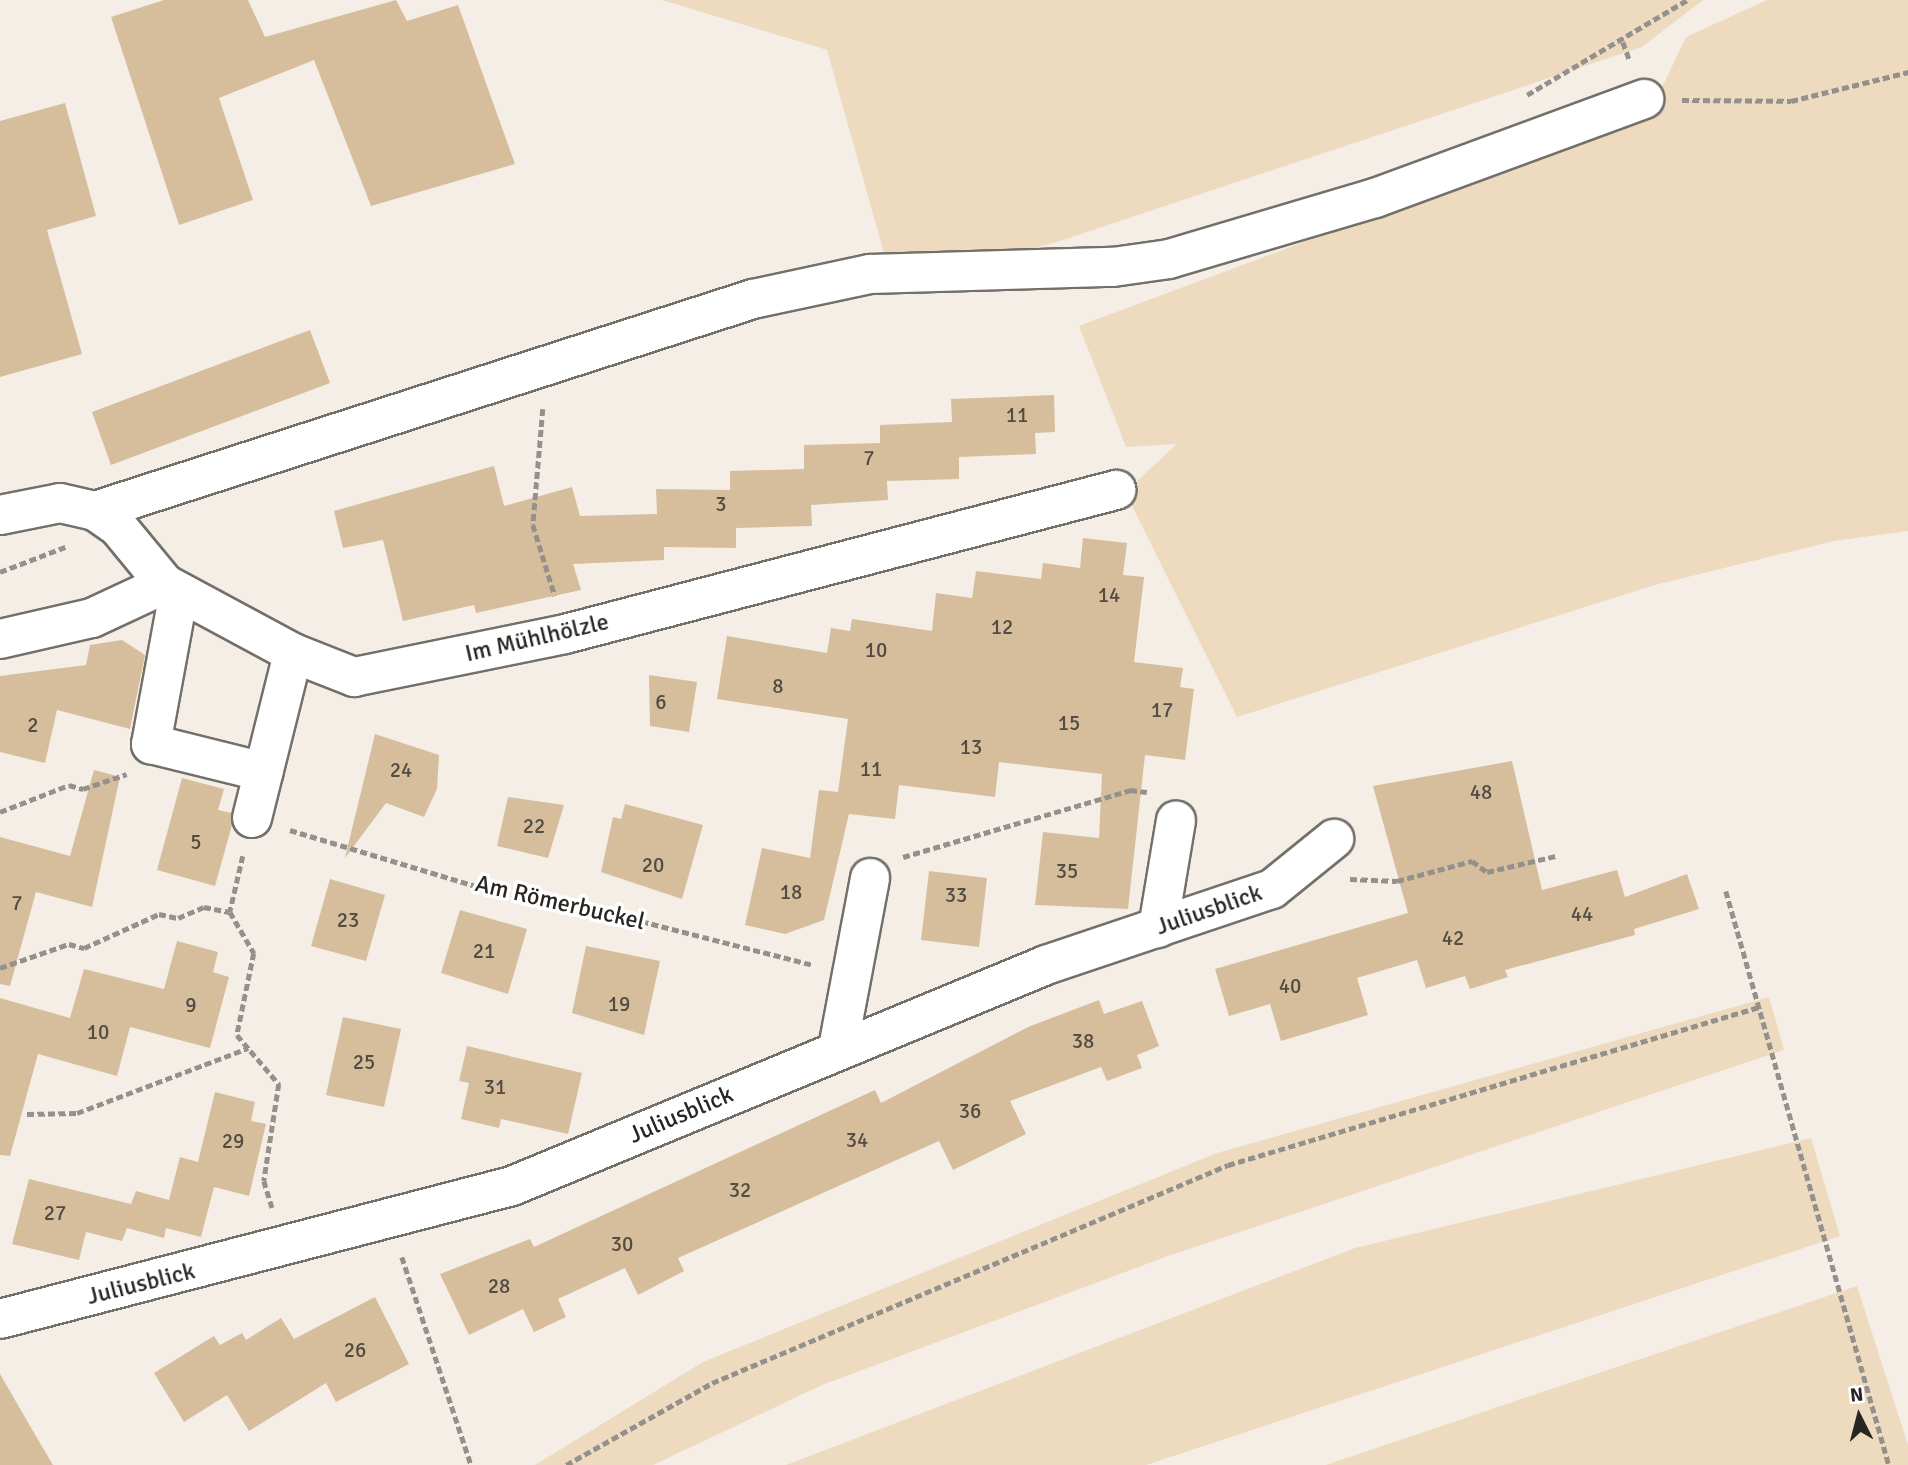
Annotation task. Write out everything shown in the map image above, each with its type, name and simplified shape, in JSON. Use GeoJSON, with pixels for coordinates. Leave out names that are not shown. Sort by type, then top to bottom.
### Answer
{"type":"FeatureCollection","features":[{"type":"Feature","properties":{"kind":"street"},"geometry":{"type":"LineString","coordinates":[[95,511],[753,299],[870,274],[1113,267],[1169,259],[1375,198],[1644,99]]}},
{"type":"Feature","properties":{"kind":"street","name":"Im Mühlhölzle"},"geometry":{"type":"LineString","coordinates":[[0,515],[47,504],[95,511],[118,527],[172,588],[293,653],[355,677],[565,634],[1116,490]]}},
{"type":"Feature","properties":{"kind":"street"},"geometry":{"type":"LineString","coordinates":[[0,639],[92,618],[172,588],[151,744],[264,772]]}},
{"type":"Feature","properties":{"kind":"street"},"geometry":{"type":"LineString","coordinates":[[267,823],[264,772],[293,653]]}},
{"type":"Feature","properties":{"kind":"street"},"geometry":{"type":"LineString","coordinates":[[1158,928],[1176,820]]}},
{"type":"Feature","properties":{"kind":"street","name":"Juliusblick"},"geometry":{"type":"LineString","coordinates":[[0,1319],[512,1186],[838,1048],[1158,928],[1272,889],[1334,839]]}},
{"type":"Feature","properties":{"kind":"street"},"geometry":{"type":"LineString","coordinates":[[838,1048],[870,878]]}},
{"type":"Feature","properties":{"kind":"path"},"geometry":{"type":"LineString","coordinates":[[1623,43],[1644,99],[1790,101],[1908,72]]}},
{"type":"Feature","properties":{"kind":"path"},"geometry":{"type":"LineString","coordinates":[[544,402],[533,525],[555,594]]}},
{"type":"Feature","properties":{"kind":"path"},"geometry":{"type":"LineString","coordinates":[[0,812],[69,785],[83,789],[131,773]]}},
{"type":"Feature","properties":{"kind":"path"},"geometry":{"type":"LineString","coordinates":[[870,878],[895,860],[1130,790]]}},
{"type":"Feature","properties":{"kind":"path","name":"Am Römerbuckel"},"geometry":{"type":"LineString","coordinates":[[267,823],[512,897],[621,916],[799,962]]}},
{"type":"Feature","properties":{"kind":"path"},"geometry":{"type":"LineString","coordinates":[[1410,879],[1472,861],[1487,872],[1556,856]]}},
{"type":"Feature","properties":{"kind":"path"},"geometry":{"type":"LineString","coordinates":[[240,867],[230,912],[254,953],[237,1034],[279,1084],[264,1181],[275,1221]]}},
{"type":"Feature","properties":{"kind":"path"},"geometry":{"type":"LineString","coordinates":[[1726,891],[1889,1465]]}},
{"type":"Feature","properties":{"kind":"path"},"geometry":{"type":"LineString","coordinates":[[0,968],[69,944],[84,948],[159,914],[178,918],[204,907],[230,912]]}},
{"type":"Feature","properties":{"kind":"path"},"geometry":{"type":"LineString","coordinates":[[566,1465],[712,1383],[1228,1164],[1759,1007]]}},
{"type":"Feature","properties":{"kind":"path"},"geometry":{"type":"LineString","coordinates":[[27,1114],[77,1113],[248,1048]]}},
{"type":"Feature","properties":{"kind":"path"},"geometry":{"type":"LineString","coordinates":[[389,1220],[456,1409],[471,1465]]}},
{"type":"Feature","properties":{"kind":"shaded area"},"geometry":{"type":"Polygon","coordinates":[[[662,0],[1703,0],[1642,47],[1057,242],[893,285],[827,50],[662,0]]]}},
{"type":"Feature","properties":{"kind":"shaded area"},"geometry":{"type":"Polygon","coordinates":[[[1767,0],[1908,0],[1908,531],[1834,541],[1655,585],[1237,717],[1125,492],[1177,444],[1126,447],[1079,326],[1650,113],[1686,37],[1767,0]]]}},
{"type":"Feature","properties":{"kind":"shaded area"},"geometry":{"type":"Polygon","coordinates":[[[1769,997],[1784,1050],[1168,1256],[822,1385],[653,1465],[535,1465],[703,1362],[1217,1153],[1769,997]]]}},
{"type":"Feature","properties":{"kind":"shaded area"},"geometry":{"type":"Polygon","coordinates":[[[1811,1138],[1840,1236],[1146,1465],[786,1465],[1355,1248],[1811,1138]]]}},
{"type":"Feature","properties":{"kind":"shaded area"},"geometry":{"type":"Polygon","coordinates":[[[1857,1286],[1908,1445],[1908,1465],[1326,1465],[1857,1286]]]}},
{"type":"Feature","properties":{"kind":"building"},"geometry":{"type":"Polygon","coordinates":[[[164,0],[248,0],[265,37],[396,0],[407,21],[458,5],[515,164],[371,206],[314,60],[219,98],[253,200],[179,225],[111,17],[164,0]]]}},
{"type":"Feature","properties":{"kind":"building"},"geometry":{"type":"Polygon","coordinates":[[[65,103],[96,216],[47,230],[82,354],[0,377],[0,121],[65,103]]]}},
{"type":"Feature","properties":{"kind":"building"},"geometry":{"type":"Polygon","coordinates":[[[310,330],[330,383],[111,465],[92,412],[310,330]]]}},
{"type":"Feature","properties":{"kind":"building"},"geometry":{"type":"Polygon","coordinates":[[[1054,395],[1055,432],[1035,433],[1036,454],[959,457],[959,479],[887,481],[888,500],[811,505],[812,526],[736,528],[736,548],[664,547],[664,560],[573,564],[581,590],[476,613],[474,605],[403,621],[383,540],[343,548],[334,511],[494,466],[504,506],[572,487],[580,516],[657,514],[656,489],[730,490],[730,471],[804,469],[804,445],[880,443],[880,425],[952,422],[951,399],[1054,395]]]}},
{"type":"Feature","properties":{"kind":"building"},"geometry":{"type":"Polygon","coordinates":[[[1083,538],[1127,543],[1123,575],[1144,577],[1134,662],[1183,668],[1180,687],[1194,689],[1185,760],[1145,755],[1128,909],[1035,905],[1043,832],[1099,838],[1102,774],[999,762],[995,797],[899,785],[895,819],[849,814],[824,920],[785,934],[745,925],[762,848],[810,858],[819,790],[838,792],[848,719],[717,699],[727,636],[827,653],[831,628],[850,631],[852,619],[932,631],[936,593],[972,598],[976,571],[1041,579],[1043,563],[1080,568],[1083,538]]]}},
{"type":"Feature","properties":{"kind":"building"},"geometry":{"type":"Polygon","coordinates":[[[122,640],[145,655],[130,729],[57,710],[45,763],[0,752],[0,676],[86,665],[90,645],[122,640]]]}},
{"type":"Feature","properties":{"kind":"building"},"geometry":{"type":"Polygon","coordinates":[[[649,675],[697,682],[689,732],[650,726],[649,675]]]}},
{"type":"Feature","properties":{"kind":"building"},"geometry":{"type":"Polygon","coordinates":[[[375,734],[439,755],[437,789],[424,817],[386,803],[345,858],[375,734]]]}},
{"type":"Feature","properties":{"kind":"building"},"geometry":{"type":"Polygon","coordinates":[[[1512,761],[1542,890],[1617,870],[1625,897],[1687,874],[1699,909],[1634,929],[1635,935],[1505,970],[1508,977],[1470,989],[1465,976],[1426,988],[1417,960],[1357,978],[1368,1015],[1281,1041],[1270,1004],[1229,1016],[1215,969],[1408,913],[1373,786],[1512,761]]]}},
{"type":"Feature","properties":{"kind":"building"},"geometry":{"type":"Polygon","coordinates":[[[94,770],[120,777],[92,907],[36,892],[10,986],[0,984],[0,837],[70,856],[94,770]]]}},
{"type":"Feature","properties":{"kind":"building"},"geometry":{"type":"Polygon","coordinates":[[[182,778],[224,789],[218,810],[231,813],[232,825],[215,886],[157,870],[182,778]]]}},
{"type":"Feature","properties":{"kind":"building"},"geometry":{"type":"Polygon","coordinates":[[[508,797],[564,805],[548,858],[497,846],[508,797]]]}},
{"type":"Feature","properties":{"kind":"building"},"geometry":{"type":"Polygon","coordinates":[[[625,804],[703,825],[682,899],[601,872],[613,817],[621,819],[625,804]]]}},
{"type":"Feature","properties":{"kind":"building"},"geometry":{"type":"Polygon","coordinates":[[[929,871],[987,878],[979,947],[921,940],[929,871]]]}},
{"type":"Feature","properties":{"kind":"building"},"geometry":{"type":"Polygon","coordinates":[[[330,879],[385,895],[366,961],[311,946],[330,879]]]}},
{"type":"Feature","properties":{"kind":"building"},"geometry":{"type":"Polygon","coordinates":[[[460,910],[527,929],[508,994],[441,973],[460,910]]]}},
{"type":"Feature","properties":{"kind":"building"},"geometry":{"type":"Polygon","coordinates":[[[177,941],[218,952],[213,972],[229,977],[210,1048],[130,1027],[117,1076],[38,1054],[10,1156],[0,1155],[0,998],[70,1018],[84,969],[164,989],[177,941]]]}},
{"type":"Feature","properties":{"kind":"building"},"geometry":{"type":"Polygon","coordinates":[[[586,946],[660,961],[644,1035],[572,1013],[586,946]]]}},
{"type":"Feature","properties":{"kind":"building"},"geometry":{"type":"Polygon","coordinates":[[[1099,1000],[1104,1014],[1142,1001],[1159,1046],[1137,1055],[1142,1068],[1107,1081],[1101,1067],[1010,1101],[1026,1134],[953,1170],[939,1141],[678,1258],[684,1271],[638,1295],[625,1268],[558,1299],[566,1317],[534,1332],[523,1309],[469,1335],[440,1274],[530,1239],[534,1247],[875,1090],[881,1103],[1028,1027],[1099,1000]]]}},
{"type":"Feature","properties":{"kind":"building"},"geometry":{"type":"Polygon","coordinates":[[[343,1017],[401,1029],[384,1107],[326,1095],[343,1017]]]}},
{"type":"Feature","properties":{"kind":"building"},"geometry":{"type":"Polygon","coordinates":[[[467,1046],[582,1073],[568,1134],[501,1119],[499,1128],[461,1119],[469,1083],[459,1081],[467,1046]]]}},
{"type":"Feature","properties":{"kind":"building"},"geometry":{"type":"Polygon","coordinates":[[[215,1092],[255,1102],[251,1121],[266,1124],[249,1196],[214,1187],[201,1237],[166,1228],[164,1238],[127,1228],[122,1241],[86,1232],[79,1260],[12,1244],[29,1179],[131,1204],[136,1191],[169,1200],[180,1157],[198,1162],[215,1092]]]}},
{"type":"Feature","properties":{"kind":"building"},"geometry":{"type":"Polygon","coordinates":[[[375,1297],[409,1364],[336,1402],[326,1383],[249,1431],[227,1395],[184,1422],[154,1373],[214,1336],[220,1345],[242,1333],[246,1340],[281,1318],[294,1339],[375,1297]]]}},
{"type":"Feature","properties":{"kind":"building"},"geometry":{"type":"Polygon","coordinates":[[[0,1374],[37,1438],[53,1465],[0,1465],[0,1374]]]}}]}
